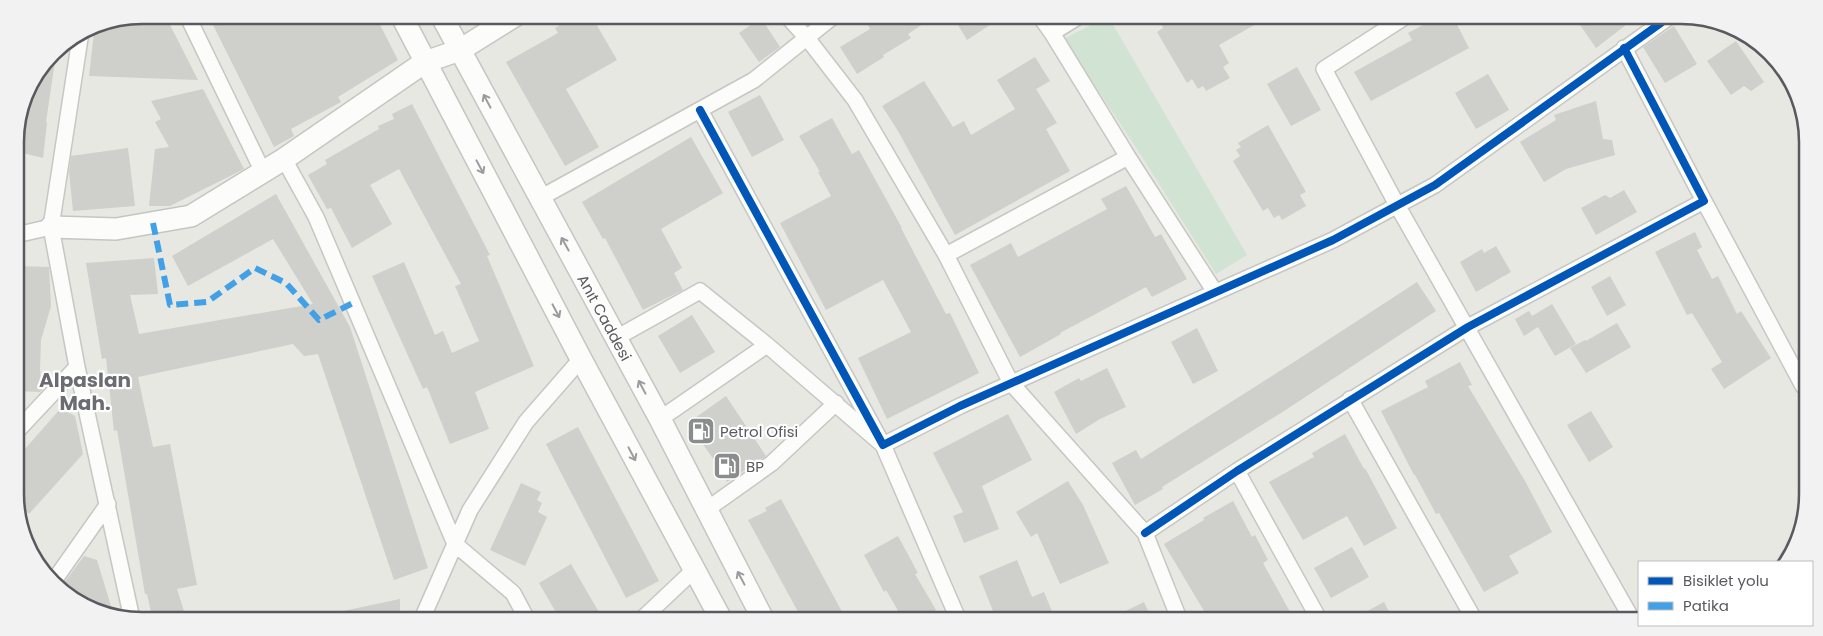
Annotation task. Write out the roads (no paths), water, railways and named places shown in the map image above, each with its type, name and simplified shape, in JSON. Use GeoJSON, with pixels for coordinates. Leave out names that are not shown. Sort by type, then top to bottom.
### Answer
{"type":"FeatureCollection","features":[{"type":"Feature","properties":{"kind":"main road"},"geometry":{"type":"LineString","coordinates":[[406,24],[581,359],[717,612]]}},
{"type":"Feature","properties":{"kind":"main road","name":"Anıt Caddesi"},"geometry":{"type":"LineString","coordinates":[[446,24],[660,418],[759,612]]}},
{"type":"Feature","properties":{"kind":"main road"},"geometry":{"type":"LineString","coordinates":[[51,228],[116,229],[191,216],[284,159],[425,62],[460,50],[502,24]]}},
{"type":"Feature","properties":{"kind":"street"},"geometry":{"type":"LineString","coordinates":[[191,24],[263,172]]}},
{"type":"Feature","properties":{"kind":"street"},"geometry":{"type":"LineString","coordinates":[[794,24],[856,100],[946,255],[1011,383],[1145,532],[1176,612]]}},
{"type":"Feature","properties":{"kind":"street"},"geometry":{"type":"LineString","coordinates":[[540,198],[754,80],[824,24]]}},
{"type":"Feature","properties":{"kind":"street"},"geometry":{"type":"LineString","coordinates":[[1046,24],[1215,292]]}},
{"type":"Feature","properties":{"kind":"street"},"geometry":{"type":"LineString","coordinates":[[1052,33],[1066,24]]}},
{"type":"Feature","properties":{"kind":"street"},"geometry":{"type":"LineString","coordinates":[[1394,24],[1324,69],[1397,205],[1468,327],[1628,612]]}},
{"type":"Feature","properties":{"kind":"street"},"geometry":{"type":"LineString","coordinates":[[883,444],[960,406],[1333,240],[1435,185],[1659,24]]}},
{"type":"Feature","properties":{"kind":"street"},"geometry":{"type":"LineString","coordinates":[[79,42],[51,228],[77,367],[130,611]]}},
{"type":"Feature","properties":{"kind":"street"},"geometry":{"type":"LineString","coordinates":[[1624,48],[1799,379]]}},
{"type":"Feature","properties":{"kind":"street"},"geometry":{"type":"LineString","coordinates":[[700,110],[883,444],[955,612]]}},
{"type":"Feature","properties":{"kind":"street"},"geometry":{"type":"LineString","coordinates":[[946,255],[1128,157]]}},
{"type":"Feature","properties":{"kind":"street"},"geometry":{"type":"LineString","coordinates":[[284,159],[316,217],[455,544],[513,593],[523,612]]}},
{"type":"Feature","properties":{"kind":"street"},"geometry":{"type":"LineString","coordinates":[[1145,532],[1350,399],[1468,327],[1704,201]]}},
{"type":"Feature","properties":{"kind":"street"},"geometry":{"type":"LineString","coordinates":[[24,233],[51,228]]}},
{"type":"Feature","properties":{"kind":"street"},"geometry":{"type":"LineString","coordinates":[[616,338],[700,291],[768,345],[883,444]]}},
{"type":"Feature","properties":{"kind":"street"},"geometry":{"type":"LineString","coordinates":[[660,418],[768,345]]}},
{"type":"Feature","properties":{"kind":"street"},"geometry":{"type":"LineString","coordinates":[[425,612],[470,510],[526,422],[581,359]]}},
{"type":"Feature","properties":{"kind":"street"},"geometry":{"type":"LineString","coordinates":[[24,423],[77,367]]}},
{"type":"Feature","properties":{"kind":"street"},"geometry":{"type":"LineString","coordinates":[[1350,399],[1469,612]]}},
{"type":"Feature","properties":{"kind":"street"},"geometry":{"type":"LineString","coordinates":[[706,510],[772,463],[836,403]]}},
{"type":"Feature","properties":{"kind":"street"},"geometry":{"type":"LineString","coordinates":[[1237,472],[1315,612]]}},
{"type":"Feature","properties":{"kind":"street"},"geometry":{"type":"LineString","coordinates":[[57,576],[108,504]]}},
{"type":"Feature","properties":{"kind":"street"},"geometry":{"type":"LineString","coordinates":[[650,612],[694,570]]}},
{"type":"Feature","properties":{"kind":"place","name":"Petrol Ofisi"},"geometry":{"type":"Point","coordinates":[701,431]}},
{"type":"Feature","properties":{"kind":"place","name":"BP"},"geometry":{"type":"Point","coordinates":[727,466]}},
{"type":"Feature","properties":{"kind":"district","name":"Alpaslan Mah."},"geometry":{"type":"Point","coordinates":[85,392]}}]}
